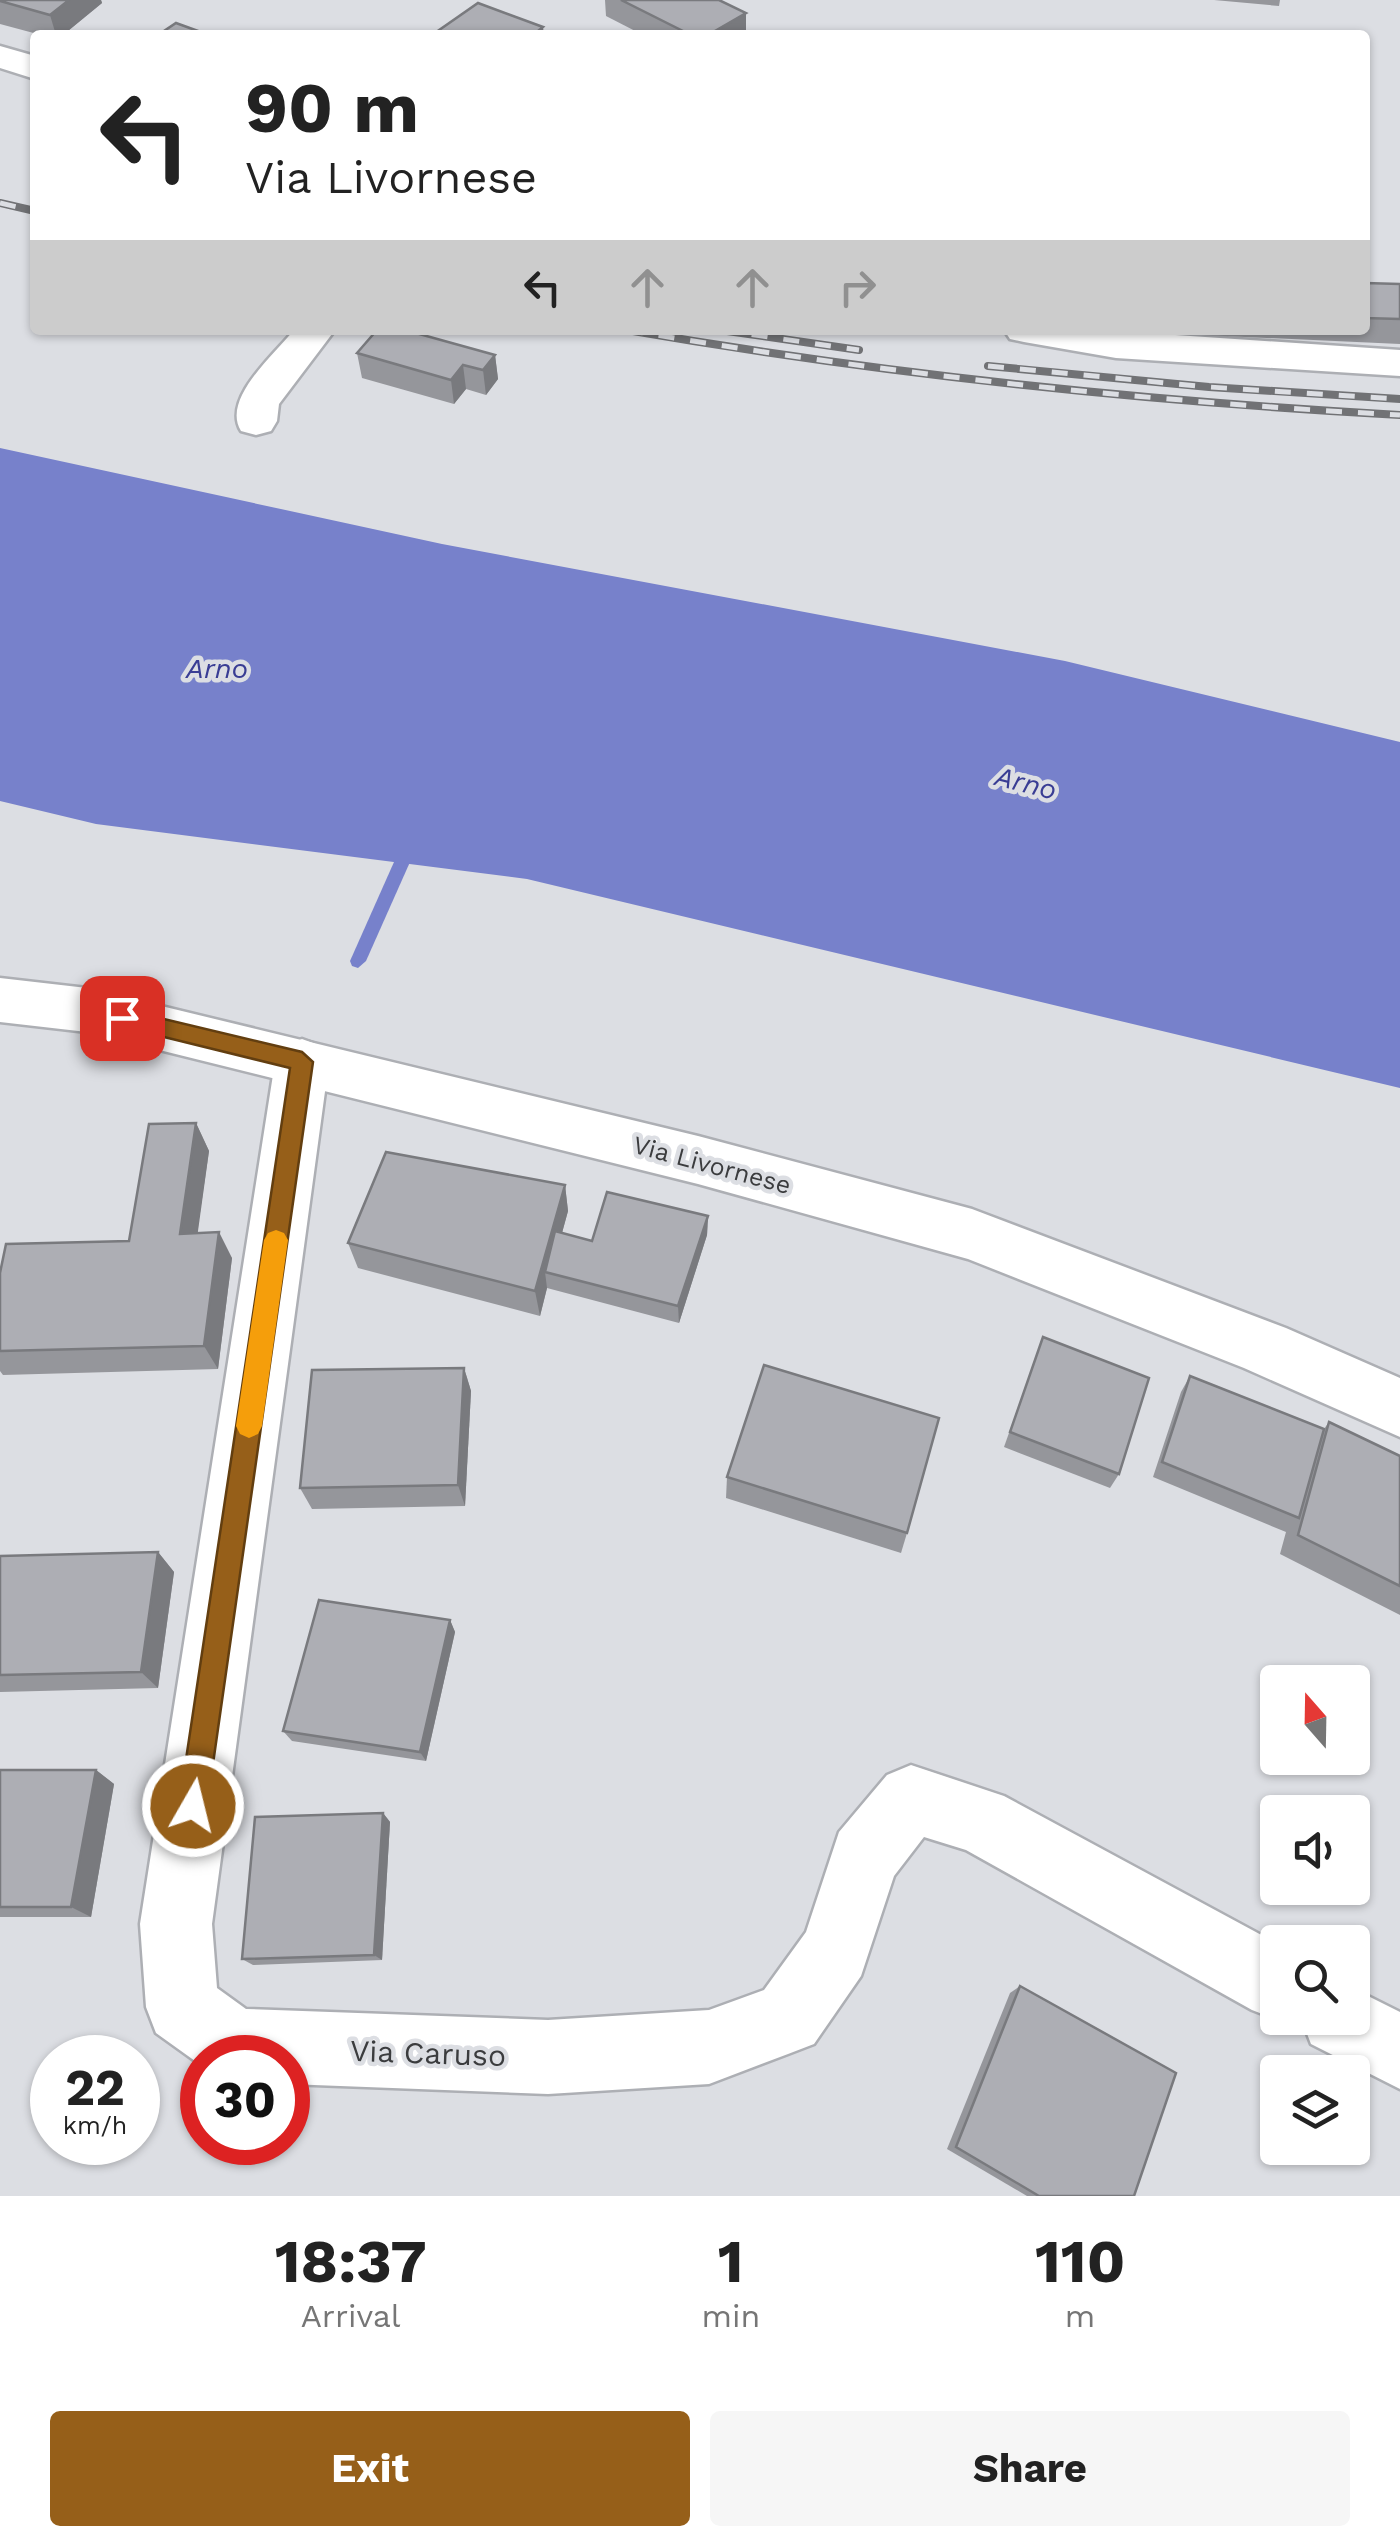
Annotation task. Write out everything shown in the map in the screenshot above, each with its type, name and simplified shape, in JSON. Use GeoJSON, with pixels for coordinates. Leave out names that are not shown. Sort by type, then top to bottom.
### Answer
{"type":"FeatureCollection","features":[{"type":"Feature","properties":{"kind":"street"},"geometry":{"type":"LineString","coordinates":[[0,56],[30,66]]}},
{"type":"Feature","properties":{"kind":"street"},"geometry":{"type":"LineString","coordinates":[[256,422],[258,402],[311,335]]}},
{"type":"Feature","properties":{"kind":"street"},"geometry":{"type":"LineString","coordinates":[[1055,335],[1116,345],[1400,363]]}},
{"type":"Feature","properties":{"kind":"street","name":"Via Livornese"},"geometry":{"type":"LineString","coordinates":[[0,1000],[87,1010],[698,1160],[972,1235],[1266,1348],[1400,1408]]}},
{"type":"Feature","properties":{"kind":"street","name":"Via Caruso"},"geometry":{"type":"LineString","coordinates":[[302,1062],[176,1924],[182,2007],[235,2046],[548,2057],[709,2046],[788,2018],[836,1951],[864,1857],[911,1799],[980,1820],[1260,1974]]}},
{"type":"Feature","properties":{"kind":"street"},"geometry":{"type":"LineString","coordinates":[[1368,2035],[1400,2052]]}},
{"type":"Feature","properties":{"kind":"water","name":"Arno"},"geometry":{"type":"Polygon","coordinates":[[[0,448],[442,544],[1065,661],[1400,742],[1400,1088],[527,879],[96,824],[0,801],[0,448]]]}},
{"type":"Feature","properties":{"kind":"building"},"geometry":{"type":"Polygon","coordinates":[[[0,0],[69,0],[50,15],[0,0]]]}},
{"type":"Feature","properties":{"kind":"building"},"geometry":{"type":"Polygon","coordinates":[[[621,0],[719,0],[746,13],[717,30],[681,30],[621,0]]]}},
{"type":"Feature","properties":{"kind":"building"},"geometry":{"type":"Polygon","coordinates":[[[478,3],[543,27],[539,30],[439,30],[478,3]]]}},
{"type":"Feature","properties":{"kind":"building"},"geometry":{"type":"Polygon","coordinates":[[[176,23],[195,30],[166,30],[176,23]]]}},
{"type":"Feature","properties":{"kind":"building"},"geometry":{"type":"Polygon","coordinates":[[[1370,283],[1400,284],[1400,319],[1370,318],[1370,283]]]}},
{"type":"Feature","properties":{"kind":"building"},"geometry":{"type":"Polygon","coordinates":[[[373,335],[423,335],[495,355],[483,370],[463,365],[451,380],[357,353],[373,335]]]}},
{"type":"Feature","properties":{"kind":"building"},"geometry":{"type":"Polygon","coordinates":[[[196,1123],[180,1234],[219,1232],[204,1346],[0,1351],[0,1273],[6,1244],[129,1241],[149,1124],[196,1123]]]}},
{"type":"Feature","properties":{"kind":"building"},"geometry":{"type":"Polygon","coordinates":[[[386,1152],[565,1185],[535,1291],[348,1243],[386,1152]]]}},
{"type":"Feature","properties":{"kind":"building"},"geometry":{"type":"Polygon","coordinates":[[[607,1192],[708,1216],[678,1306],[545,1272],[555,1231],[592,1241],[607,1192]]]}},
{"type":"Feature","properties":{"kind":"building"},"geometry":{"type":"Polygon","coordinates":[[[1043,1337],[1149,1378],[1119,1474],[1010,1432],[1043,1337]]]}},
{"type":"Feature","properties":{"kind":"building"},"geometry":{"type":"Polygon","coordinates":[[[764,1365],[939,1418],[907,1533],[727,1477],[764,1365]]]}},
{"type":"Feature","properties":{"kind":"building"},"geometry":{"type":"Polygon","coordinates":[[[464,1368],[458,1485],[300,1488],[312,1370],[464,1368]]]}},
{"type":"Feature","properties":{"kind":"building"},"geometry":{"type":"Polygon","coordinates":[[[1190,1376],[1324,1429],[1299,1518],[1162,1462],[1190,1376]]]}},
{"type":"Feature","properties":{"kind":"building"},"geometry":{"type":"Polygon","coordinates":[[[1329,1422],[1400,1456],[1400,1586],[1298,1535],[1329,1422]]]}},
{"type":"Feature","properties":{"kind":"building"},"geometry":{"type":"Polygon","coordinates":[[[158,1552],[141,1672],[0,1675],[0,1556],[158,1552]]]}},
{"type":"Feature","properties":{"kind":"building"},"geometry":{"type":"Polygon","coordinates":[[[319,1600],[450,1620],[420,1752],[283,1731],[319,1600]]]}},
{"type":"Feature","properties":{"kind":"building"},"geometry":{"type":"Polygon","coordinates":[[[0,1770],[96,1770],[71,1907],[0,1907],[0,1770]]]}},
{"type":"Feature","properties":{"kind":"building"},"geometry":{"type":"Polygon","coordinates":[[[383,1813],[374,1955],[242,1959],[255,1817],[383,1813]]]}},
{"type":"Feature","properties":{"kind":"building"},"geometry":{"type":"Polygon","coordinates":[[[1020,1986],[1176,2073],[1134,2196],[1039,2196],[956,2147],[1020,1986]]]}},
{"type":"Feature","properties":{"kind":"waterway"},"geometry":{"type":"LineString","coordinates":[[358,961],[402,862]]}},
{"type":"Feature","properties":{"kind":"railway"},"geometry":{"type":"LineString","coordinates":[[0,203],[30,210]]}},
{"type":"Feature","properties":{"kind":"railway"},"geometry":{"type":"LineString","coordinates":[[657,335],[1012,384],[1400,415]]}},
{"type":"Feature","properties":{"kind":"railway"},"geometry":{"type":"LineString","coordinates":[[755,335],[859,350]]}},
{"type":"Feature","properties":{"kind":"railway"},"geometry":{"type":"LineString","coordinates":[[988,366],[1209,387],[1400,399]]}},
{"type":"Feature","properties":{"kind":"slow traffic"},"geometry":{"type":"LineString","coordinates":[[249,1426],[276,1240]]}},
{"type":"Feature","properties":{"kind":"route"},"geometry":{"type":"LineString","coordinates":[[122,1018],[302,1062],[193,1806]]}}]}
